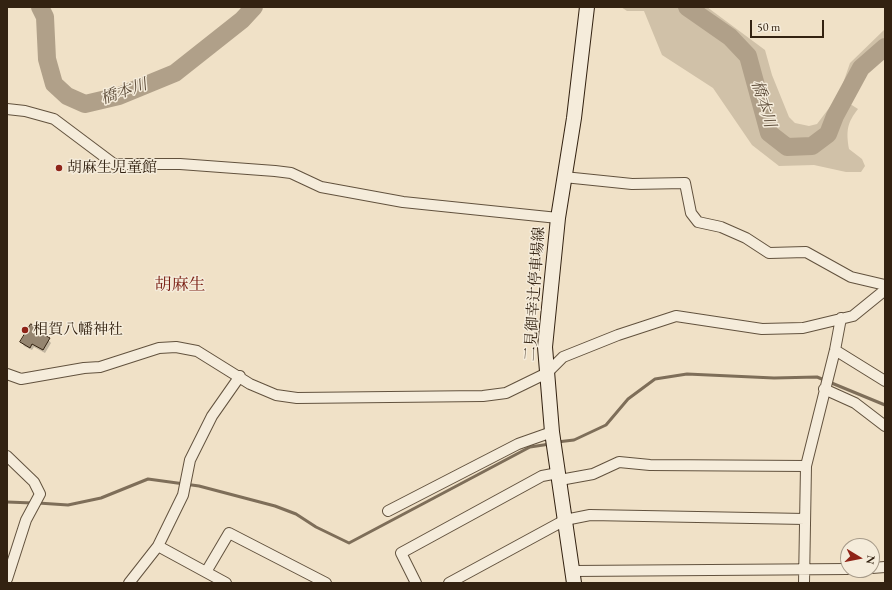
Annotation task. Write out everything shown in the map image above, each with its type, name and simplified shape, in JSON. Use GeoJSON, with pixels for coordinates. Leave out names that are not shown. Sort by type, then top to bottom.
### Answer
{"type":"FeatureCollection","features":[{"type":"Feature","properties":{"kind":"main road","name":"二見御幸辻停車場線"},"geometry":{"type":"LineString","coordinates":[[573,577],[553,433],[545,347],[558,218],[574,118],[587,7]]}},
{"type":"Feature","properties":{"kind":"street"},"geometry":{"type":"LineString","coordinates":[[7,109],[25,111],[54,119],[114,164],[180,164],[275,171],[291,173],[321,187],[403,202],[558,218]]}},
{"type":"Feature","properties":{"kind":"street"},"geometry":{"type":"LineString","coordinates":[[564,177],[632,184],[684,183],[690,213],[698,222],[721,227],[746,238],[769,253],[806,252],[851,277],[885,285]]}},
{"type":"Feature","properties":{"kind":"street"},"geometry":{"type":"LineString","coordinates":[[7,374],[21,379],[84,368],[100,367],[158,348],[176,347],[197,351],[240,376],[250,384],[276,395],[297,398],[506,394],[547,373],[564,357],[618,335],[676,316],[762,329],[803,328],[853,316],[885,290]]}},
{"type":"Feature","properties":{"kind":"street"},"geometry":{"type":"LineString","coordinates":[[804,583],[806,466],[834,354],[841,318]]}},
{"type":"Feature","properties":{"kind":"street"},"geometry":{"type":"LineString","coordinates":[[834,354],[885,381]]}},
{"type":"Feature","properties":{"kind":"street"},"geometry":{"type":"LineString","coordinates":[[129,583],[158,546],[183,495],[190,460],[212,416],[240,376]]}},
{"type":"Feature","properties":{"kind":"street"},"geometry":{"type":"LineString","coordinates":[[825,387],[855,403],[885,426]]}},
{"type":"Feature","properties":{"kind":"street"},"geometry":{"type":"LineString","coordinates":[[388,511],[518,444],[553,433]]}},
{"type":"Feature","properties":{"kind":"street"},"geometry":{"type":"LineString","coordinates":[[7,456],[34,482],[40,494],[26,520],[7,579]]}},
{"type":"Feature","properties":{"kind":"street"},"geometry":{"type":"LineString","coordinates":[[416,583],[402,553],[542,476],[593,474],[619,462],[650,465],[806,466]]}},
{"type":"Feature","properties":{"kind":"street"},"geometry":{"type":"LineString","coordinates":[[449,583],[565,520],[590,515],[805,519]]}},
{"type":"Feature","properties":{"kind":"street"},"geometry":{"type":"LineString","coordinates":[[206,572],[229,533],[326,583]]}},
{"type":"Feature","properties":{"kind":"street"},"geometry":{"type":"LineString","coordinates":[[158,546],[226,583]]}},
{"type":"Feature","properties":{"kind":"street"},"geometry":{"type":"LineString","coordinates":[[573,577],[840,569]]}},
{"type":"Feature","properties":{"kind":"shaded area"},"geometry":{"type":"Polygon","coordinates":[[[621,7],[707,7],[765,50],[772,75],[789,117],[795,123],[809,126],[817,124],[839,95],[850,63],[885,29],[885,39],[868,54],[841,98],[858,109],[848,128],[848,137],[849,149],[862,159],[865,166],[861,172],[846,172],[814,165],[779,166],[752,145],[713,88],[662,55],[644,11],[627,11],[621,7]]]}},
{"type":"Feature","properties":{"kind":"building"},"geometry":{"type":"Polygon","coordinates":[[[31,324],[40,329],[39,332],[50,338],[43,350],[32,344],[30,348],[20,342],[31,324]]]}},
{"type":"Feature","properties":{"kind":"waterway","name":"橋本川"},"geometry":{"type":"LineString","coordinates":[[40,7],[45,17],[47,59],[54,84],[67,96],[85,104],[119,96],[175,73],[242,20],[254,7]]}},
{"type":"Feature","properties":{"kind":"waterway","name":"橋本川"},"geometry":{"type":"LineString","coordinates":[[687,7],[730,37],[748,56],[769,133],[787,147],[812,146],[828,134],[835,116],[861,68],[885,47]]}},
{"type":"Feature","properties":{"kind":"waterway","name":"橋本川"},"geometry":{"type":"LineString","coordinates":[[692,9],[697,7]]}},
{"type":"Feature","properties":{"kind":"waterway"},"geometry":{"type":"LineString","coordinates":[[557,442],[574,440],[606,425],[628,399],[655,379],[687,374],[774,378],[817,377],[885,405]]}},
{"type":"Feature","properties":{"kind":"waterway"},"geometry":{"type":"LineString","coordinates":[[38,503],[68,505],[101,498],[148,479],[199,486],[275,506],[296,514],[316,527],[349,543],[530,447],[550,444]]}},
{"type":"Feature","properties":{"kind":"waterway"},"geometry":{"type":"LineString","coordinates":[[7,502],[33,503]]}},
{"type":"Feature","properties":{"kind":"place","name":"胡麻生児童館"},"geometry":{"type":"Point","coordinates":[59,168]}},
{"type":"Feature","properties":{"kind":"place","name":"相賀八幡神社"},"geometry":{"type":"Point","coordinates":[25,330]}},
{"type":"Feature","properties":{"kind":"district","name":"胡麻生"},"geometry":{"type":"Point","coordinates":[180,285]}}]}
